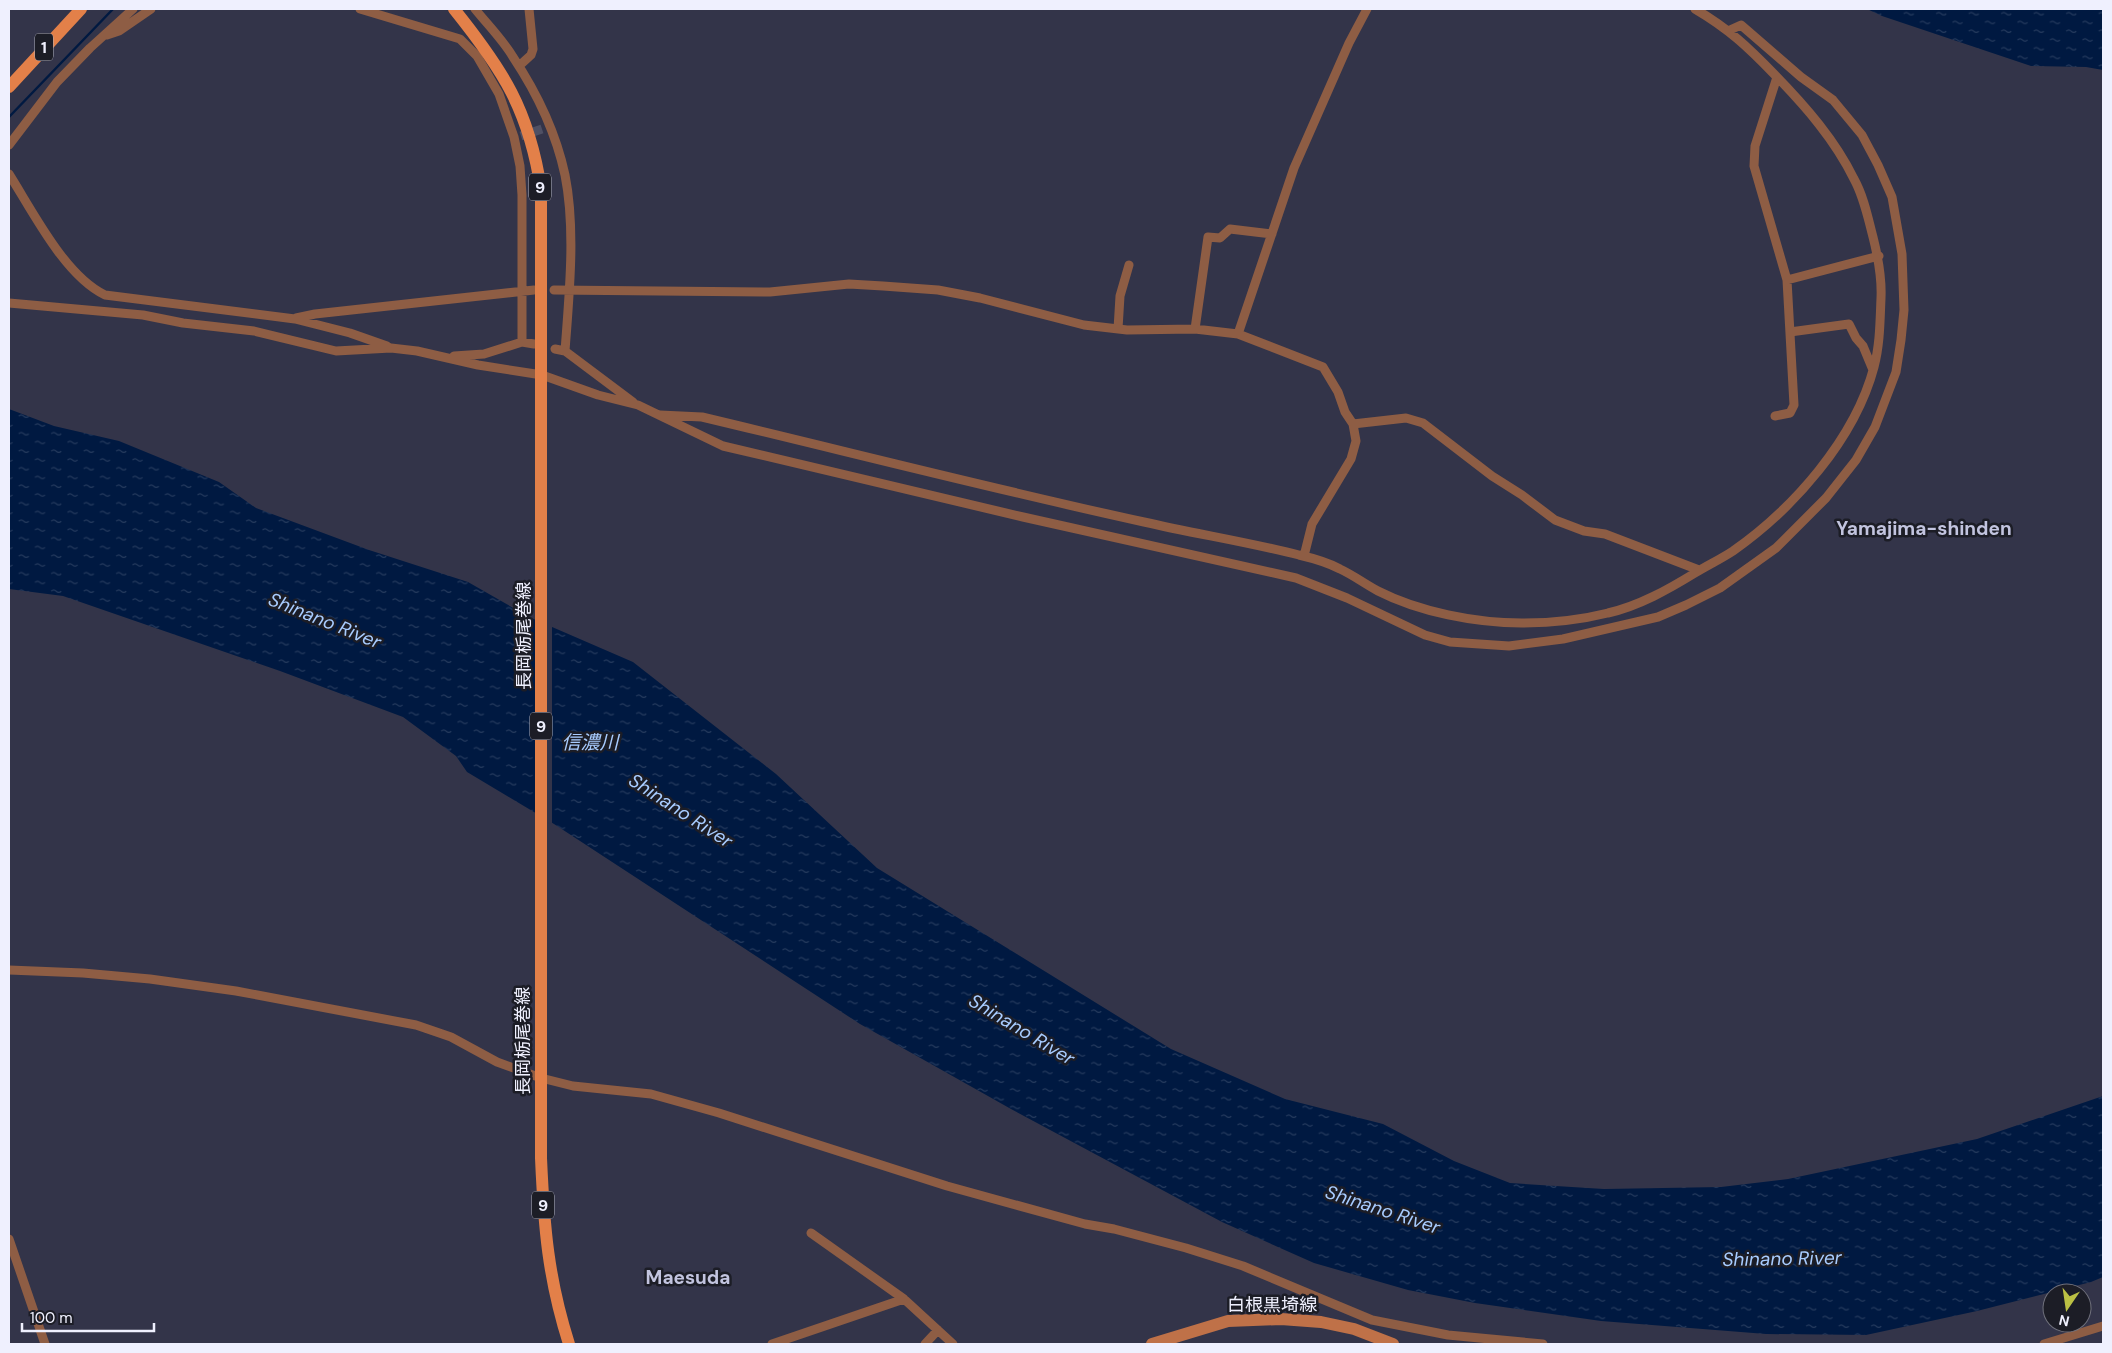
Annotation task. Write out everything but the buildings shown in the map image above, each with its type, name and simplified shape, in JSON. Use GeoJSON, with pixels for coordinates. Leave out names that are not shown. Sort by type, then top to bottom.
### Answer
{"type":"FeatureCollection","features":[{"type":"Feature","properties":{"kind":"main road","name":"1"},"geometry":{"type":"LineString","coordinates":[[9,87],[81,9]]}},
{"type":"Feature","properties":{"kind":"main road","name":"長岡栃尾巻線"},"geometry":{"type":"LineString","coordinates":[[454,9],[495,61],[512,92],[534,150],[541,189],[541,1158],[546,1244],[557,1308],[568,1344]]}},
{"type":"Feature","properties":{"kind":"main road","name":"白根黒埼線"},"geometry":{"type":"LineString","coordinates":[[1152,1344],[1228,1321],[1281,1319],[1321,1322],[1354,1328],[1393,1344]]}},
{"type":"Feature","properties":{"kind":"street"},"geometry":{"type":"LineString","coordinates":[[9,145],[57,82],[133,9]]}},
{"type":"Feature","properties":{"kind":"street"},"geometry":{"type":"LineString","coordinates":[[102,37],[118,31],[151,9]]}},
{"type":"Feature","properties":{"kind":"street"},"geometry":{"type":"LineString","coordinates":[[360,9],[460,39],[477,56],[499,94],[518,137],[522,195],[522,342]]}},
{"type":"Feature","properties":{"kind":"street"},"geometry":{"type":"LineString","coordinates":[[475,9],[519,66],[536,96],[546,128],[565,176],[568,202],[570,291],[565,351]]}},
{"type":"Feature","properties":{"kind":"street"},"geometry":{"type":"LineString","coordinates":[[519,66],[531,55],[533,49],[529,9]]}},
{"type":"Feature","properties":{"kind":"street"},"geometry":{"type":"LineString","coordinates":[[1238,334],[1294,168],[1349,43],[1367,9]]}},
{"type":"Feature","properties":{"kind":"street"},"geometry":{"type":"LineString","coordinates":[[655,414],[702,417],[1148,523],[1232,539],[1304,556],[1337,567],[1380,592],[1427,608],[1471,619],[1523,623],[1554,622],[1612,613],[1678,585],[1699,570],[1713,564],[1738,548],[1782,509],[1824,467],[1847,430],[1873,370],[1878,345],[1881,304],[1879,256],[1866,209],[1855,181],[1822,128],[1777,77],[1730,30],[1695,9]]}},
{"type":"Feature","properties":{"kind":"street"},"geometry":{"type":"LineString","coordinates":[[460,39],[484,20]]}},
{"type":"Feature","properties":{"kind":"street"},"geometry":{"type":"LineString","coordinates":[[555,349],[565,351],[638,405],[723,446],[968,505],[1296,578],[1347,598],[1425,635],[1450,642],[1509,646],[1563,639],[1658,617],[1720,588],[1752,566],[1786,538],[1826,498],[1856,460],[1875,427],[1896,372],[1901,340],[1904,284],[1898,223],[1892,197],[1871,150],[1833,100],[1801,77],[1740,25],[1730,30]]}},
{"type":"Feature","properties":{"kind":"street"},"geometry":{"type":"LineString","coordinates":[[1775,416],[1790,413],[1794,405],[1787,280],[1754,166],[1754,146],[1777,77]]}},
{"type":"Feature","properties":{"kind":"street"},"geometry":{"type":"LineString","coordinates":[[9,174],[68,264],[81,280],[94,290],[105,295],[294,318],[350,333],[392,348]]}},
{"type":"Feature","properties":{"kind":"street"},"geometry":{"type":"LineString","coordinates":[[1195,328],[1208,237],[1220,238],[1230,229],[1272,234]]}},
{"type":"Feature","properties":{"kind":"street"},"geometry":{"type":"LineString","coordinates":[[1787,280],[1879,256]]}},
{"type":"Feature","properties":{"kind":"street"},"geometry":{"type":"LineString","coordinates":[[1118,329],[1120,296],[1129,265]]}},
{"type":"Feature","properties":{"kind":"street"},"geometry":{"type":"LineString","coordinates":[[554,290],[755,292],[849,284],[883,286],[938,290],[980,298],[1084,325],[1118,329],[1195,328],[1238,334],[1323,367],[1338,392],[1345,412],[1353,424],[1356,441],[1351,460],[1312,524],[1304,556]]}},
{"type":"Feature","properties":{"kind":"street"},"geometry":{"type":"LineString","coordinates":[[294,318],[315,314],[534,290]]}},
{"type":"Feature","properties":{"kind":"street"},"geometry":{"type":"LineString","coordinates":[[9,303],[143,315],[183,323],[254,331],[336,351],[392,348],[416,351],[542,375],[638,405]]}},
{"type":"Feature","properties":{"kind":"street"},"geometry":{"type":"LineString","coordinates":[[1790,332],[1849,324],[1856,338],[1863,346],[1873,370]]}},
{"type":"Feature","properties":{"kind":"street"},"geometry":{"type":"LineString","coordinates":[[442,357],[484,354],[522,342],[534,344]]}},
{"type":"Feature","properties":{"kind":"street"},"geometry":{"type":"LineString","coordinates":[[1353,424],[1406,418],[1423,423],[1492,476],[1522,495],[1555,520],[1584,531],[1605,534],[1699,570]]}},
{"type":"Feature","properties":{"kind":"street"},"geometry":{"type":"LineString","coordinates":[[9,970],[83,973],[167,981],[236,991],[416,1025],[451,1037],[497,1062],[541,1078],[574,1086],[652,1094],[687,1103],[947,1186],[1086,1224],[1141,1236],[1221,1259],[1372,1320],[1464,1340],[1543,1344]]}},
{"type":"Feature","properties":{"kind":"street"},"geometry":{"type":"LineString","coordinates":[[811,1233],[904,1299],[953,1344]]}},
{"type":"Feature","properties":{"kind":"street"},"geometry":{"type":"LineString","coordinates":[[9,1239],[45,1344]]}},
{"type":"Feature","properties":{"kind":"street"},"geometry":{"type":"LineString","coordinates":[[772,1344],[904,1299]]}},
{"type":"Feature","properties":{"kind":"street"},"geometry":{"type":"LineString","coordinates":[[2044,1344],[2103,1326]]}},
{"type":"Feature","properties":{"kind":"street"},"geometry":{"type":"LineString","coordinates":[[925,1344],[938,1330]]}},
{"type":"Feature","properties":{"kind":"water"},"geometry":{"type":"Polygon","coordinates":[[[1867,9],[2103,9],[2103,70],[2086,67],[2031,66],[1882,16],[1867,9]]]}},
{"type":"Feature","properties":{"kind":"water","name":"信濃川"},"geometry":{"type":"Polygon","coordinates":[[[9,409],[54,426],[119,441],[219,482],[256,508],[369,550],[468,582],[529,617],[633,662],[776,774],[877,868],[1171,1049],[1285,1099],[1383,1124],[1454,1161],[1510,1183],[1604,1189],[1721,1187],[1788,1179],[1977,1139],[2103,1096],[2103,1277],[2087,1283],[2042,1283],[2042,1294],[1977,1311],[1866,1335],[1766,1334],[1601,1321],[1475,1303],[1408,1290],[1314,1263],[1222,1222],[1011,1109],[860,1024],[554,824],[467,772],[456,756],[403,717],[280,671],[63,596],[9,589],[9,409]]]}},
{"type":"Feature","properties":{"kind":"pier"},"geometry":{"type":"Polygon","coordinates":[[[536,617],[552,625],[552,825],[535,816],[536,617]]]}},
{"type":"Feature","properties":{"kind":"waterway"},"geometry":{"type":"LineString","coordinates":[[9,117],[113,9]]}},
{"type":"Feature","properties":{"kind":"tunnel"},"geometry":{"type":"LineString","coordinates":[[521,136],[542,129]]}},
{"type":"Feature","properties":{"kind":"district","name":"Yamajima-shinden"},"geometry":{"type":"Point","coordinates":[1924,528]}},
{"type":"Feature","properties":{"kind":"district","name":"Maesuda"},"geometry":{"type":"Point","coordinates":[688,1277]}},
{"type":"Feature","properties":{"kind":"water label","name":"Shinano River"},"geometry":{"type":"Point","coordinates":[325,620]}},
{"type":"Feature","properties":{"kind":"water label","name":"Shinano River"},"geometry":{"type":"Point","coordinates":[681,810]}},
{"type":"Feature","properties":{"kind":"water label","name":"Shinano River"},"geometry":{"type":"Point","coordinates":[1022,1029]}},
{"type":"Feature","properties":{"kind":"water label","name":"Shinano River"},"geometry":{"type":"Point","coordinates":[1383,1209]}},
{"type":"Feature","properties":{"kind":"water label","name":"Shinano River"},"geometry":{"type":"Point","coordinates":[1782,1258]}}]}
